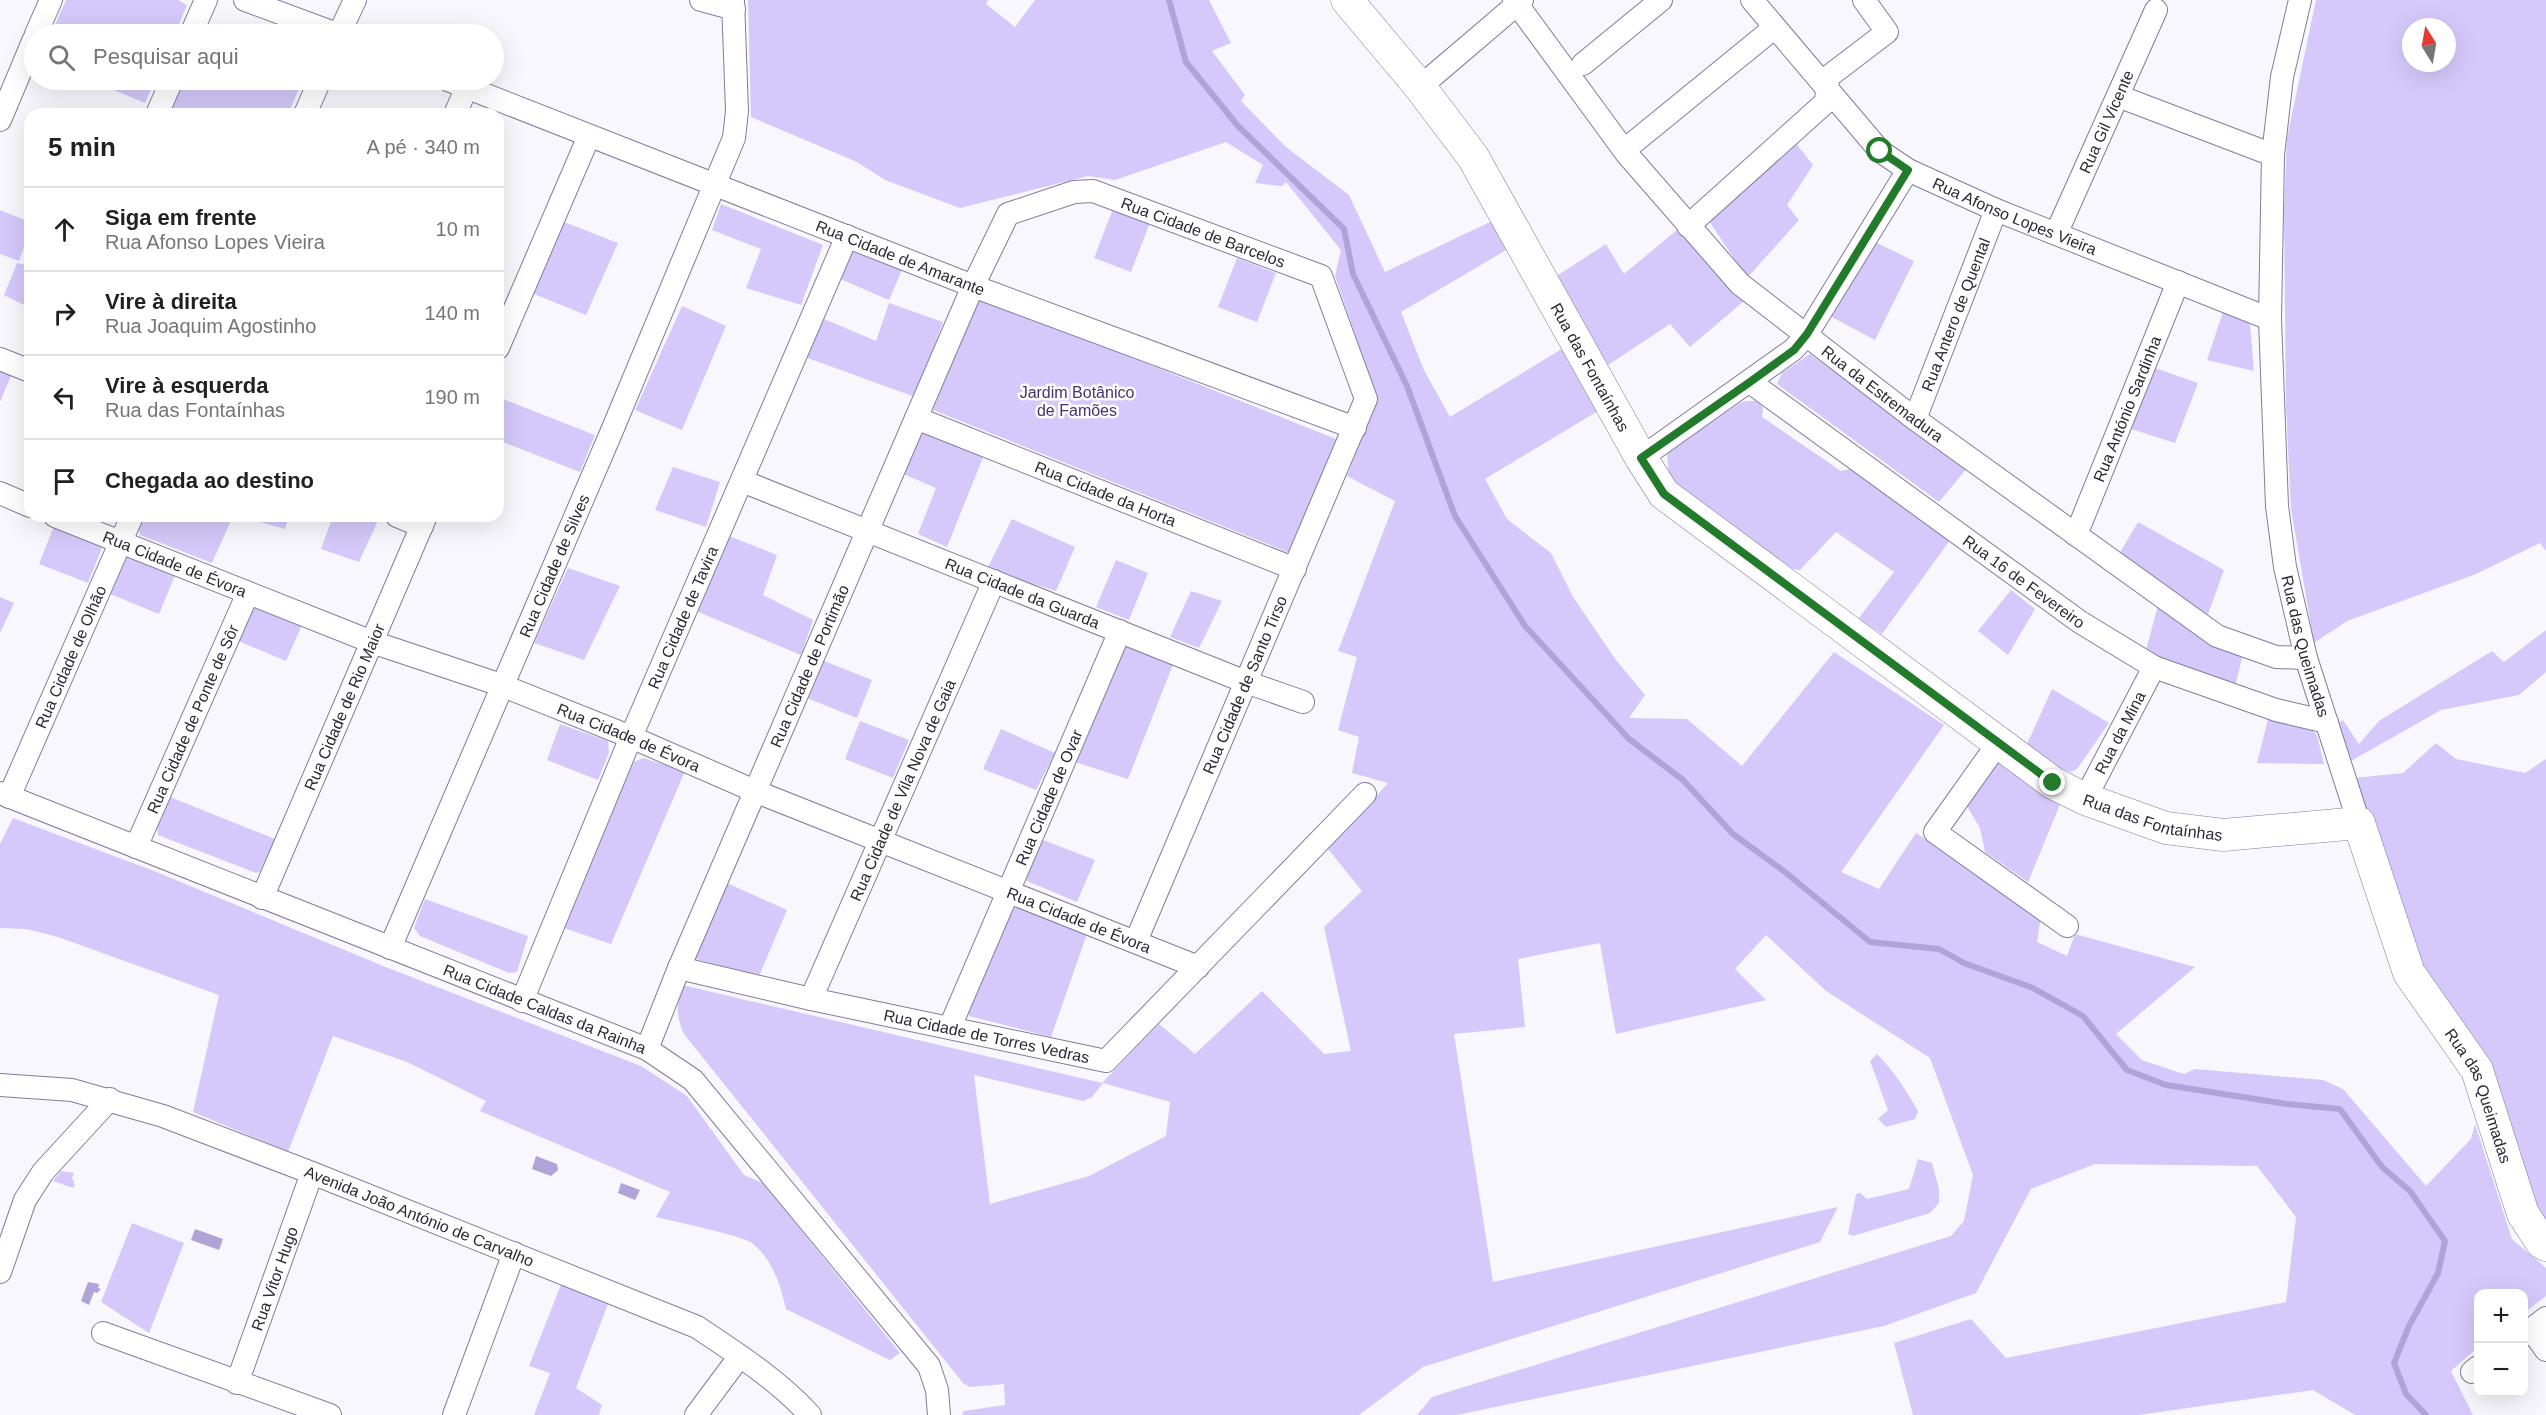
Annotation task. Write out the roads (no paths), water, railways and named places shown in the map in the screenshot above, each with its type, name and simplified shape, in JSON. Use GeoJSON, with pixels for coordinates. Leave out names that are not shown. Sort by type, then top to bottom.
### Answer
{"type":"FeatureCollection","features":[{"type":"Feature","properties":{"kind":"street"},"geometry":{"type":"LineString","coordinates":[[41,24],[51,0]]}},
{"type":"Feature","properties":{"kind":"street"},"geometry":{"type":"LineString","coordinates":[[195,24],[206,0]]}},
{"type":"Feature","properties":{"kind":"street"},"geometry":{"type":"LineString","coordinates":[[245,0],[311,24]]}},
{"type":"Feature","properties":{"kind":"street"},"geometry":{"type":"LineString","coordinates":[[343,24],[355,0]]}},
{"type":"Feature","properties":{"kind":"street"},"geometry":{"type":"LineString","coordinates":[[701,0],[734,4]]}},
{"type":"Feature","properties":{"kind":"street","name":"Rua das Fontaínhas"},"geometry":{"type":"LineString","coordinates":[[1347,0],[1420,87],[1473,157],[1641,458],[1664,494],[2053,783],[2085,799],[2166,828],[2223,836],[2359,824]]}},
{"type":"Feature","properties":{"kind":"street"},"geometry":{"type":"LineString","coordinates":[[1583,64],[1661,0]]}},
{"type":"Feature","properties":{"kind":"street","name":"Rua Afonso Lopes Vieira"},"geometry":{"type":"LineString","coordinates":[[1752,0],[1880,151],[1908,170],[1996,210],[2270,319]]}},
{"type":"Feature","properties":{"kind":"street"},"geometry":{"type":"LineString","coordinates":[[1688,226],[1826,102],[1828,77],[1887,32],[1864,0]]}},
{"type":"Feature","properties":{"kind":"street","name":"Rua das Queimadas"},"geometry":{"type":"LineString","coordinates":[[2300,0],[2282,77],[2273,155],[2270,319],[2277,506],[2285,567],[2306,658],[2409,973],[2476,1070],[2523,1214],[2546,1245]]}},
{"type":"Feature","properties":{"kind":"street"},"geometry":{"type":"LineString","coordinates":[[1420,87],[1518,1]]}},
{"type":"Feature","properties":{"kind":"street","name":"Rua da Estremadura"},"geometry":{"type":"LineString","coordinates":[[1518,1],[1626,153],[1740,284],[1915,419],[2217,636],[2276,657],[2306,658]]}},
{"type":"Feature","properties":{"kind":"street","name":"Rua Cidade de Silves"},"geometry":{"type":"LineString","coordinates":[[390,948],[611,433],[734,138],[737,111],[734,4]]}},
{"type":"Feature","properties":{"kind":"street","name":"Rua Gil Vicente"},"geometry":{"type":"LineString","coordinates":[[2056,234],[2156,10]]}},
{"type":"Feature","properties":{"kind":"street"},"geometry":{"type":"LineString","coordinates":[[1633,143],[1774,28]]}},
{"type":"Feature","properties":{"kind":"street"},"geometry":{"type":"LineString","coordinates":[[0,120],[24,63]]}},
{"type":"Feature","properties":{"kind":"street"},"geometry":{"type":"LineString","coordinates":[[160,108],[168,90]]}},
{"type":"Feature","properties":{"kind":"street"},"geometry":{"type":"LineString","coordinates":[[308,108],[316,90]]}},
{"type":"Feature","properties":{"kind":"street"},"geometry":{"type":"LineString","coordinates":[[455,108],[457,90]]}},
{"type":"Feature","properties":{"kind":"street","name":"Rua Cidade de Amarante"},"geometry":{"type":"LineString","coordinates":[[474,90],[973,286],[1355,428]]}},
{"type":"Feature","properties":{"kind":"street"},"geometry":{"type":"LineString","coordinates":[[2118,96],[2273,155]]}},
{"type":"Feature","properties":{"kind":"street"},"geometry":{"type":"LineString","coordinates":[[504,334],[589,136]]}},
{"type":"Feature","properties":{"kind":"street"},"geometry":{"type":"LineString","coordinates":[[1641,458],[1794,350],[1807,334],[1908,170]]}},
{"type":"Feature","properties":{"kind":"street","name":"Rua Cidade de Barcelos"},"geometry":{"type":"LineString","coordinates":[[973,286],[1008,214],[1074,192],[1093,190],[1321,276],[1366,399],[1355,428]]}},
{"type":"Feature","properties":{"kind":"street","name":"Rua Antero de Quental"},"geometry":{"type":"LineString","coordinates":[[1915,419],[1996,210]]}},
{"type":"Feature","properties":{"kind":"street","name":"Rua Cidade de Tavira"},"geometry":{"type":"LineString","coordinates":[[522,1001],[631,737],[847,236]]}},
{"type":"Feature","properties":{"kind":"street","name":"Rua António Sardinha"},"geometry":{"type":"LineString","coordinates":[[2076,535],[2178,282]]}},
{"type":"Feature","properties":{"kind":"street","name":"Rua Cidade de Portimão"},"geometry":{"type":"LineString","coordinates":[[647,1049],[679,968],[757,792],[973,286]]}},
{"type":"Feature","properties":{"kind":"street"},"geometry":{"type":"LineString","coordinates":[[0,359],[24,368]]}},
{"type":"Feature","properties":{"kind":"street","name":"Rua 16 de Fevereiro"},"geometry":{"type":"LineString","coordinates":[[1750,382],[2080,622],[2154,667],[2265,706],[2327,722]]}},
{"type":"Feature","properties":{"kind":"street","name":"Rua Cidade da Horta"},"geometry":{"type":"LineString","coordinates":[[916,418],[1295,569]]}},
{"type":"Feature","properties":{"kind":"street","name":"Rua Cidade de Santo Tirso"},"geometry":{"type":"LineString","coordinates":[[1136,941],[1355,428]]}},
{"type":"Feature","properties":{"kind":"street","name":"Rua Cidade da Guarda"},"geometry":{"type":"LineString","coordinates":[[742,481],[1246,682],[1303,702]]}},
{"type":"Feature","properties":{"kind":"street"},"geometry":{"type":"LineString","coordinates":[[0,493],[24,503]]}},
{"type":"Feature","properties":{"kind":"street","name":"Rua Cidade de Évora"},"geometry":{"type":"LineString","coordinates":[[69,522],[372,642],[501,685],[631,737],[757,792],[1198,967]]}},
{"type":"Feature","properties":{"kind":"street","name":"Rua Cidade de Olhão"},"geometry":{"type":"LineString","coordinates":[[5,795],[129,522]]}},
{"type":"Feature","properties":{"kind":"street","name":"Rua Cidade de Rio Maior"},"geometry":{"type":"LineString","coordinates":[[262,898],[424,522]]}},
{"type":"Feature","properties":{"kind":"street","name":"Rua Cidade de Vila Nova de Gaia"},"geometry":{"type":"LineString","coordinates":[[811,999],[994,581]]}},
{"type":"Feature","properties":{"kind":"street","name":"Rua Cidade de Ponte de Sôr"},"geometry":{"type":"LineString","coordinates":[[136,847],[248,593]]}},
{"type":"Feature","properties":{"kind":"street","name":"Rua Cidade de Ovar"},"geometry":{"type":"LineString","coordinates":[[950,1027],[1120,632]]}},
{"type":"Feature","properties":{"kind":"street","name":"Rua da Mina"},"geometry":{"type":"LineString","coordinates":[[2085,799],[2154,667]]}},
{"type":"Feature","properties":{"kind":"street"},"geometry":{"type":"LineString","coordinates":[[1999,742],[1935,832],[2067,926]]}},
{"type":"Feature","properties":{"kind":"street","name":"Rua Cidade de Torres Vedras"},"geometry":{"type":"LineString","coordinates":[[679,968],[811,999],[1107,1060],[1365,794]]}},
{"type":"Feature","properties":{"kind":"street","name":"Rua Cidade Caldas da Rainha"},"geometry":{"type":"LineString","coordinates":[[5,795],[647,1049],[693,1080],[929,1366],[937,1390],[939,1415]]}},
{"type":"Feature","properties":{"kind":"street","name":"Avenida João António de Carvalho"},"geometry":{"type":"LineString","coordinates":[[0,1085],[72,1090],[163,1116],[697,1327],[740,1356],[795,1399],[810,1415]]}},
{"type":"Feature","properties":{"kind":"street"},"geometry":{"type":"LineString","coordinates":[[0,1272],[26,1200],[43,1172],[110,1099]]}},
{"type":"Feature","properties":{"kind":"street","name":"Rua Vitor Hugo"},"geometry":{"type":"LineString","coordinates":[[237,1383],[312,1173]]}},
{"type":"Feature","properties":{"kind":"street"},"geometry":{"type":"LineString","coordinates":[[454,1415],[514,1253]]}},
{"type":"Feature","properties":{"kind":"street"},"geometry":{"type":"LineString","coordinates":[[2534,1327],[2546,1350]]}},
{"type":"Feature","properties":{"kind":"street"},"geometry":{"type":"LineString","coordinates":[[103,1333],[327,1415]]}},
{"type":"Feature","properties":{"kind":"street"},"geometry":{"type":"LineString","coordinates":[[696,1415],[740,1356]]}},
{"type":"Feature","properties":{"kind":"waterway"},"geometry":{"type":"LineString","coordinates":[[1169,0],[1186,62],[1238,126],[1344,229],[1353,274],[1407,386],[1455,516],[1525,626],[1629,739],[1683,780],[1733,834],[1785,872],[1870,942],[1939,949],[1964,963],[2033,988],[2083,1016],[2127,1070],[2166,1085],[2287,1104],[2340,1109],[2382,1167],[2410,1191],[2445,1241],[2438,1273],[2409,1326],[2394,1363],[2406,1394],[2426,1415]]}},
{"type":"Feature","properties":{"kind":"park label","name":"Jardim Botânico de Famões"},"geometry":{"type":"Point","coordinates":[1077,401]}}]}
